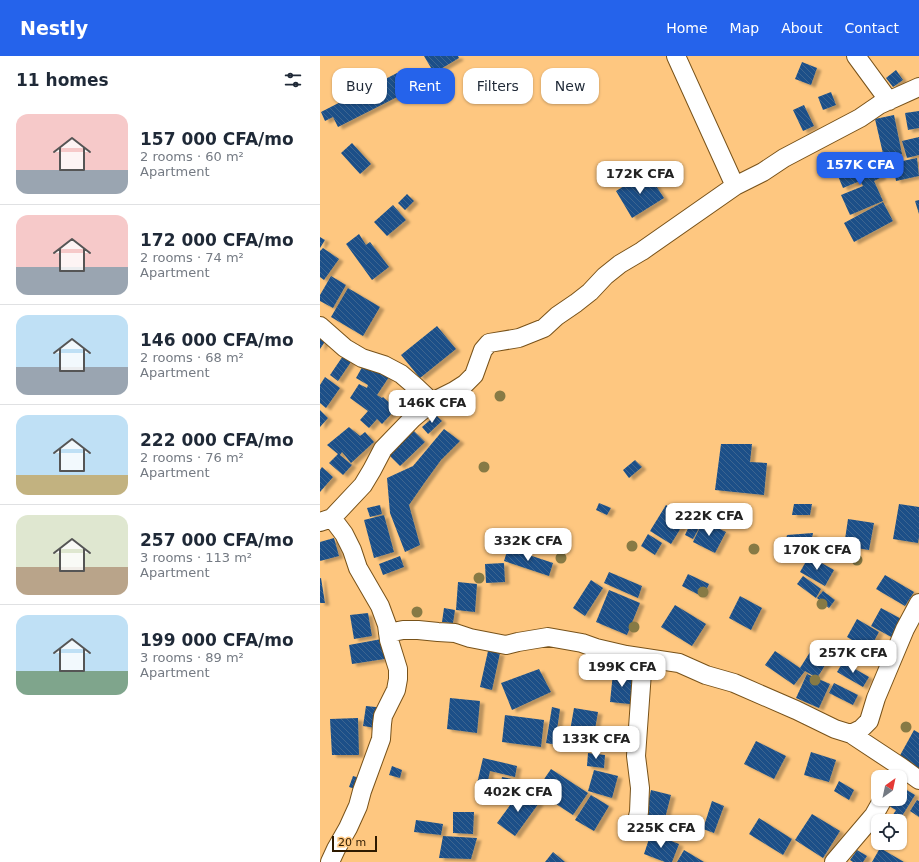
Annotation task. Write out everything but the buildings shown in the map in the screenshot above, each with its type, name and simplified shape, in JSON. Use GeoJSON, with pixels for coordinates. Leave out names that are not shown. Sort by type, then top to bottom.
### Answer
{"type":"FeatureCollection","features":[{"type":"Feature","properties":{"kind":"street"},"geometry":{"type":"LineString","coordinates":[[676,56],[735,186]]}},
{"type":"Feature","properties":{"kind":"street"},"geometry":{"type":"LineString","coordinates":[[856,56],[889,101]]}},
{"type":"Feature","properties":{"kind":"street"},"geometry":{"type":"LineString","coordinates":[[330,862],[358,806],[381,739],[383,716],[396,690],[398,669],[389,640],[387,625],[380,606],[358,568],[344,534],[326,520],[363,485],[383,449],[412,418],[432,402],[454,392],[474,375],[483,350],[489,343],[520,338],[544,328],[557,316],[581,300],[605,276],[620,264],[642,252],[735,186],[763,172],[784,158],[860,118],[879,106],[919,87]]}},
{"type":"Feature","properties":{"kind":"street"},"geometry":{"type":"LineString","coordinates":[[320,326],[345,348],[362,358],[384,365],[401,374],[432,402]]}},
{"type":"Feature","properties":{"kind":"street"},"geometry":{"type":"LineString","coordinates":[[851,734],[861,729],[869,721],[876,698],[905,629],[919,604]]}},
{"type":"Feature","properties":{"kind":"street"},"geometry":{"type":"LineString","coordinates":[[388,633],[403,630],[455,633],[470,638],[506,645],[548,637],[582,643],[596,648],[643,658],[679,664],[706,675],[734,683],[835,729],[851,734],[896,770]]}},
{"type":"Feature","properties":{"kind":"street"},"geometry":{"type":"LineString","coordinates":[[636,825],[639,812],[640,788],[636,756],[643,658]]}},
{"type":"Feature","properties":{"kind":"street"},"geometry":{"type":"LineString","coordinates":[[907,775],[919,780]]}},
{"type":"Feature","properties":{"kind":"street"},"geometry":{"type":"LineString","coordinates":[[834,862],[874,815],[879,806]]}}]}
